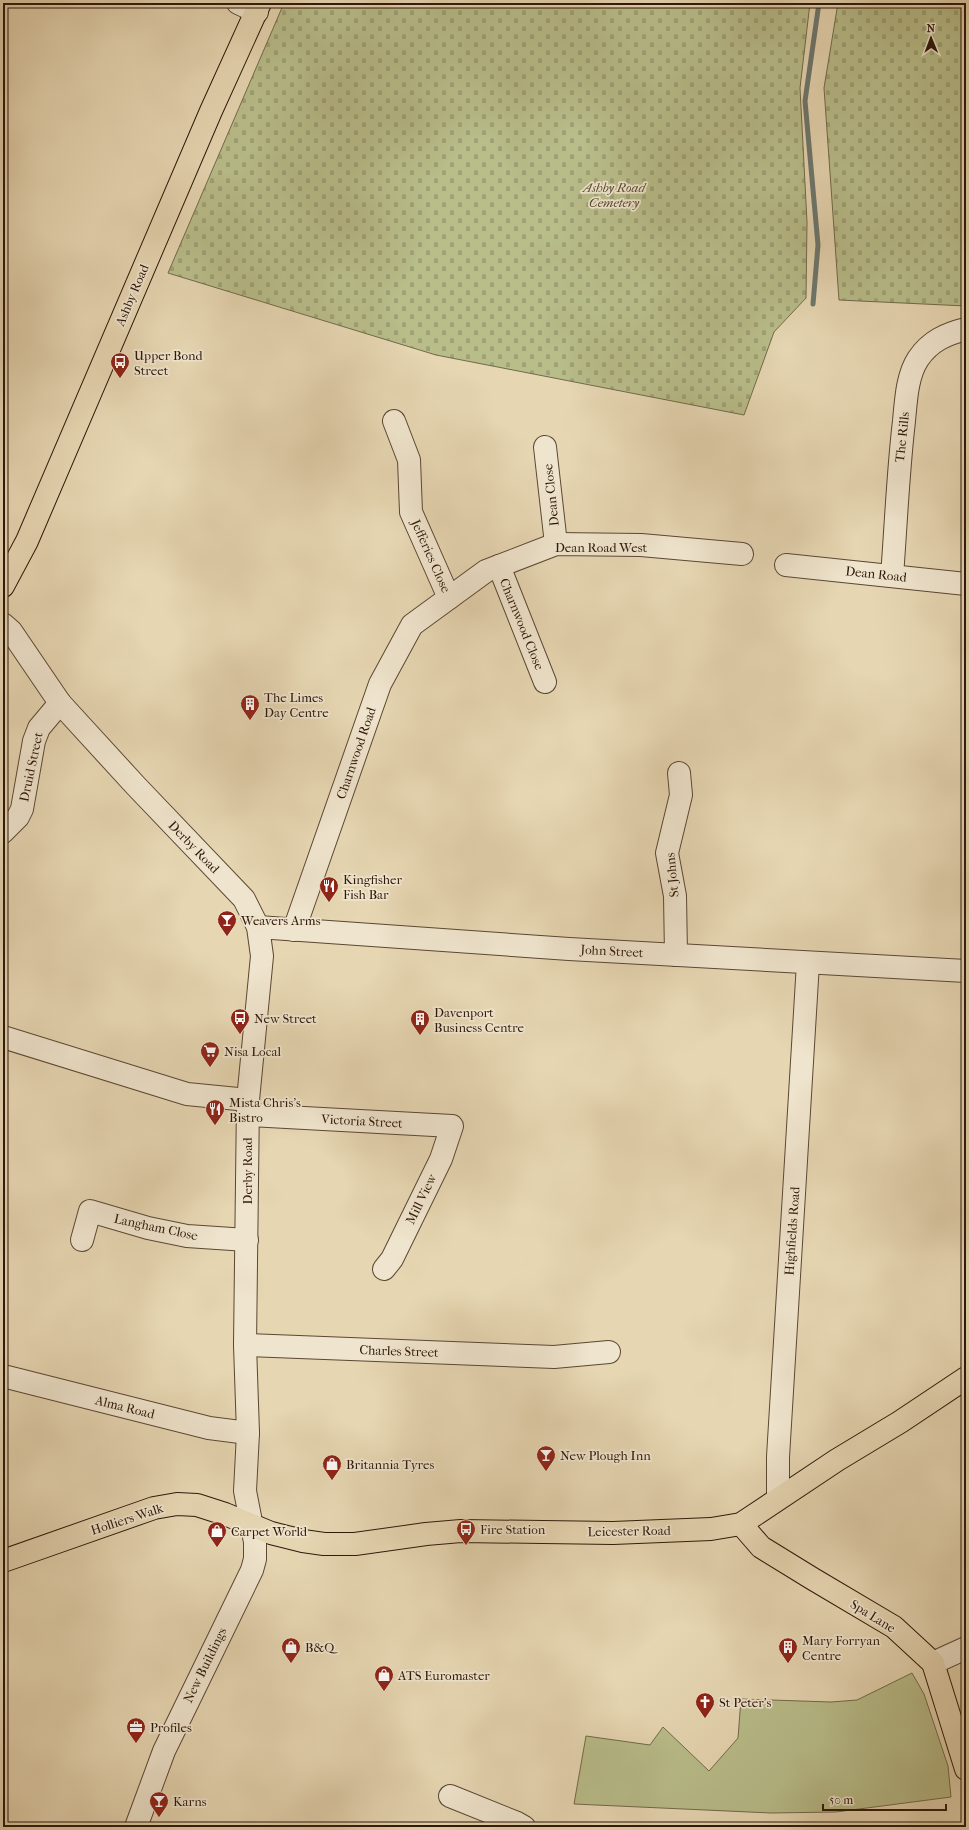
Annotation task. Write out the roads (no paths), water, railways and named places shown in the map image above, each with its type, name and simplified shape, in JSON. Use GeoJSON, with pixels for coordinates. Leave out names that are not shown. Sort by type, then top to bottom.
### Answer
{"type":"FeatureCollection","features":[{"type":"Feature","properties":{"kind":"main road","name":"Ashby Road"},"geometry":{"type":"LineString","coordinates":[[3,586],[27,541],[211,111],[252,6]]}},
{"type":"Feature","properties":{"kind":"main road","name":"Leicester Road"},"geometry":{"type":"LineString","coordinates":[[252,1524],[271,1532],[303,1541],[340,1544],[461,1531],[613,1533],[711,1529],[740,1524],[778,1498],[900,1422],[966,1378]]}},
{"type":"Feature","properties":{"kind":"main road","name":"Holliers Walk"},"geometry":{"type":"LineString","coordinates":[[3,1561],[154,1508],[171,1505],[197,1505],[252,1524]]}},
{"type":"Feature","properties":{"kind":"main road","name":"Spa Lane"},"geometry":{"type":"LineString","coordinates":[[740,1524],[761,1546],[812,1579],[894,1627],[933,1663]]}},
{"type":"Feature","properties":{"kind":"main road"},"geometry":{"type":"LineString","coordinates":[[933,1663],[962,1745],[966,1769]]}},
{"type":"Feature","properties":{"kind":"street","name":"The Rills"},"geometry":{"type":"LineString","coordinates":[[892,576],[899,461],[911,375],[918,360],[935,340],[953,332],[966,329]]}},
{"type":"Feature","properties":{"kind":"street","name":"Jefferies Close"},"geometry":{"type":"LineString","coordinates":[[394,421],[409,460],[412,512],[449,598]]}},
{"type":"Feature","properties":{"kind":"street","name":"Dean Close"},"geometry":{"type":"LineString","coordinates":[[546,447],[556,544]]}},
{"type":"Feature","properties":{"kind":"street","name":"Dean Road West"},"geometry":{"type":"LineString","coordinates":[[449,598],[486,571],[556,544],[641,546],[742,554]]}},
{"type":"Feature","properties":{"kind":"street","name":"Dean Road"},"geometry":{"type":"LineString","coordinates":[[786,565],[966,584]]}},
{"type":"Feature","properties":{"kind":"street","name":"Charnwood Close"},"geometry":{"type":"LineString","coordinates":[[498,566],[545,682]]}},
{"type":"Feature","properties":{"kind":"street","name":"Charnwood Road"},"geometry":{"type":"LineString","coordinates":[[294,930],[380,684],[412,625],[449,598]]}},
{"type":"Feature","properties":{"kind":"street","name":"Derby Road"},"geometry":{"type":"LineString","coordinates":[[3,624],[11,631],[60,703],[136,786],[244,899],[258,927],[262,956],[248,1107],[245,1345],[248,1433],[245,1491],[252,1524]]}},
{"type":"Feature","properties":{"kind":"street","name":"Druid Street"},"geometry":{"type":"LineString","coordinates":[[3,832],[18,817],[22,809],[34,741],[39,728],[60,703]]}},
{"type":"Feature","properties":{"kind":"street","name":"St Johns"},"geometry":{"type":"LineString","coordinates":[[676,954],[675,896],[667,853],[681,794],[679,773]]}},
{"type":"Feature","properties":{"kind":"street","name":"John Street"},"geometry":{"type":"LineString","coordinates":[[258,927],[569,949],[966,971]]}},
{"type":"Feature","properties":{"kind":"street","name":"Highfields Road"},"geometry":{"type":"LineString","coordinates":[[778,1498],[778,1457],[808,963]]}},
{"type":"Feature","properties":{"kind":"street"},"geometry":{"type":"LineString","coordinates":[[3,1037],[187,1094],[248,1107]]}},
{"type":"Feature","properties":{"kind":"street","name":"Victoria Street"},"geometry":{"type":"LineString","coordinates":[[248,1107],[452,1126]]}},
{"type":"Feature","properties":{"kind":"street","name":"Mill View"},"geometry":{"type":"LineString","coordinates":[[384,1269],[392,1259],[441,1159],[452,1126]]}},
{"type":"Feature","properties":{"kind":"street","name":"Langham Close"},"geometry":{"type":"LineString","coordinates":[[82,1240],[90,1211],[148,1228],[187,1236],[247,1240]]}},
{"type":"Feature","properties":{"kind":"street","name":"Charles Street"},"geometry":{"type":"LineString","coordinates":[[245,1345],[554,1357],[608,1352]]}},
{"type":"Feature","properties":{"kind":"street","name":"Alma Road"},"geometry":{"type":"LineString","coordinates":[[3,1376],[208,1428],[248,1433]]}},
{"type":"Feature","properties":{"kind":"street","name":"New Buildings"},"geometry":{"type":"LineString","coordinates":[[136,1827],[164,1751],[252,1570],[255,1559],[255,1542],[252,1524]]}},
{"type":"Feature","properties":{"kind":"street"},"geometry":{"type":"LineString","coordinates":[[933,1663],[966,1648]]}},
{"type":"Feature","properties":{"kind":"street"},"geometry":{"type":"LineString","coordinates":[[450,1796],[520,1825]]}},
{"type":"Feature","properties":{"kind":"waterway"},"geometry":{"type":"LineString","coordinates":[[813,304],[818,245],[805,101],[819,3]]}},
{"type":"Feature","properties":{"kind":"place","name":"Upper Bond Street"},"geometry":{"type":"Point","coordinates":[120,379]}},
{"type":"Feature","properties":{"kind":"place","name":"The Limes Day Centre"},"geometry":{"type":"Point","coordinates":[250,721]}},
{"type":"Feature","properties":{"kind":"place","name":"Kingfisher Fish Bar"},"geometry":{"type":"Point","coordinates":[329,903]}},
{"type":"Feature","properties":{"kind":"place","name":"Weavers Arms"},"geometry":{"type":"Point","coordinates":[227,937]}},
{"type":"Feature","properties":{"kind":"place","name":"New Street"},"geometry":{"type":"Point","coordinates":[240,1035]}},
{"type":"Feature","properties":{"kind":"place","name":"Davenport Business Centre"},"geometry":{"type":"Point","coordinates":[420,1036]}},
{"type":"Feature","properties":{"kind":"place","name":"Nisa Local"},"geometry":{"type":"Point","coordinates":[210,1068]}},
{"type":"Feature","properties":{"kind":"place","name":"Mista Chris's Bistro"},"geometry":{"type":"Point","coordinates":[215,1126]}},
{"type":"Feature","properties":{"kind":"place","name":"New Plough Inn"},"geometry":{"type":"Point","coordinates":[546,1472]}},
{"type":"Feature","properties":{"kind":"place","name":"Britannia Tyres"},"geometry":{"type":"Point","coordinates":[332,1481]}},
{"type":"Feature","properties":{"kind":"place","name":"Fire Station"},"geometry":{"type":"Point","coordinates":[466,1546]}},
{"type":"Feature","properties":{"kind":"place","name":"Carpet World"},"geometry":{"type":"Point","coordinates":[217,1548]}},
{"type":"Feature","properties":{"kind":"place","name":"B&Q"},"geometry":{"type":"Point","coordinates":[291,1664]}},
{"type":"Feature","properties":{"kind":"place","name":"Mary Forryan Centre"},"geometry":{"type":"Point","coordinates":[788,1664]}},
{"type":"Feature","properties":{"kind":"place","name":"ATS Euromaster"},"geometry":{"type":"Point","coordinates":[384,1692]}},
{"type":"Feature","properties":{"kind":"place","name":"St Peter's"},"geometry":{"type":"Point","coordinates":[705,1719]}},
{"type":"Feature","properties":{"kind":"place","name":"Profiles"},"geometry":{"type":"Point","coordinates":[136,1744]}},
{"type":"Feature","properties":{"kind":"place","name":"Karns"},"geometry":{"type":"Point","coordinates":[159,1818]}},
{"type":"Feature","properties":{"kind":"park label","name":"Ashby Road Cemetery"},"geometry":{"type":"Point","coordinates":[614,194]}}]}
